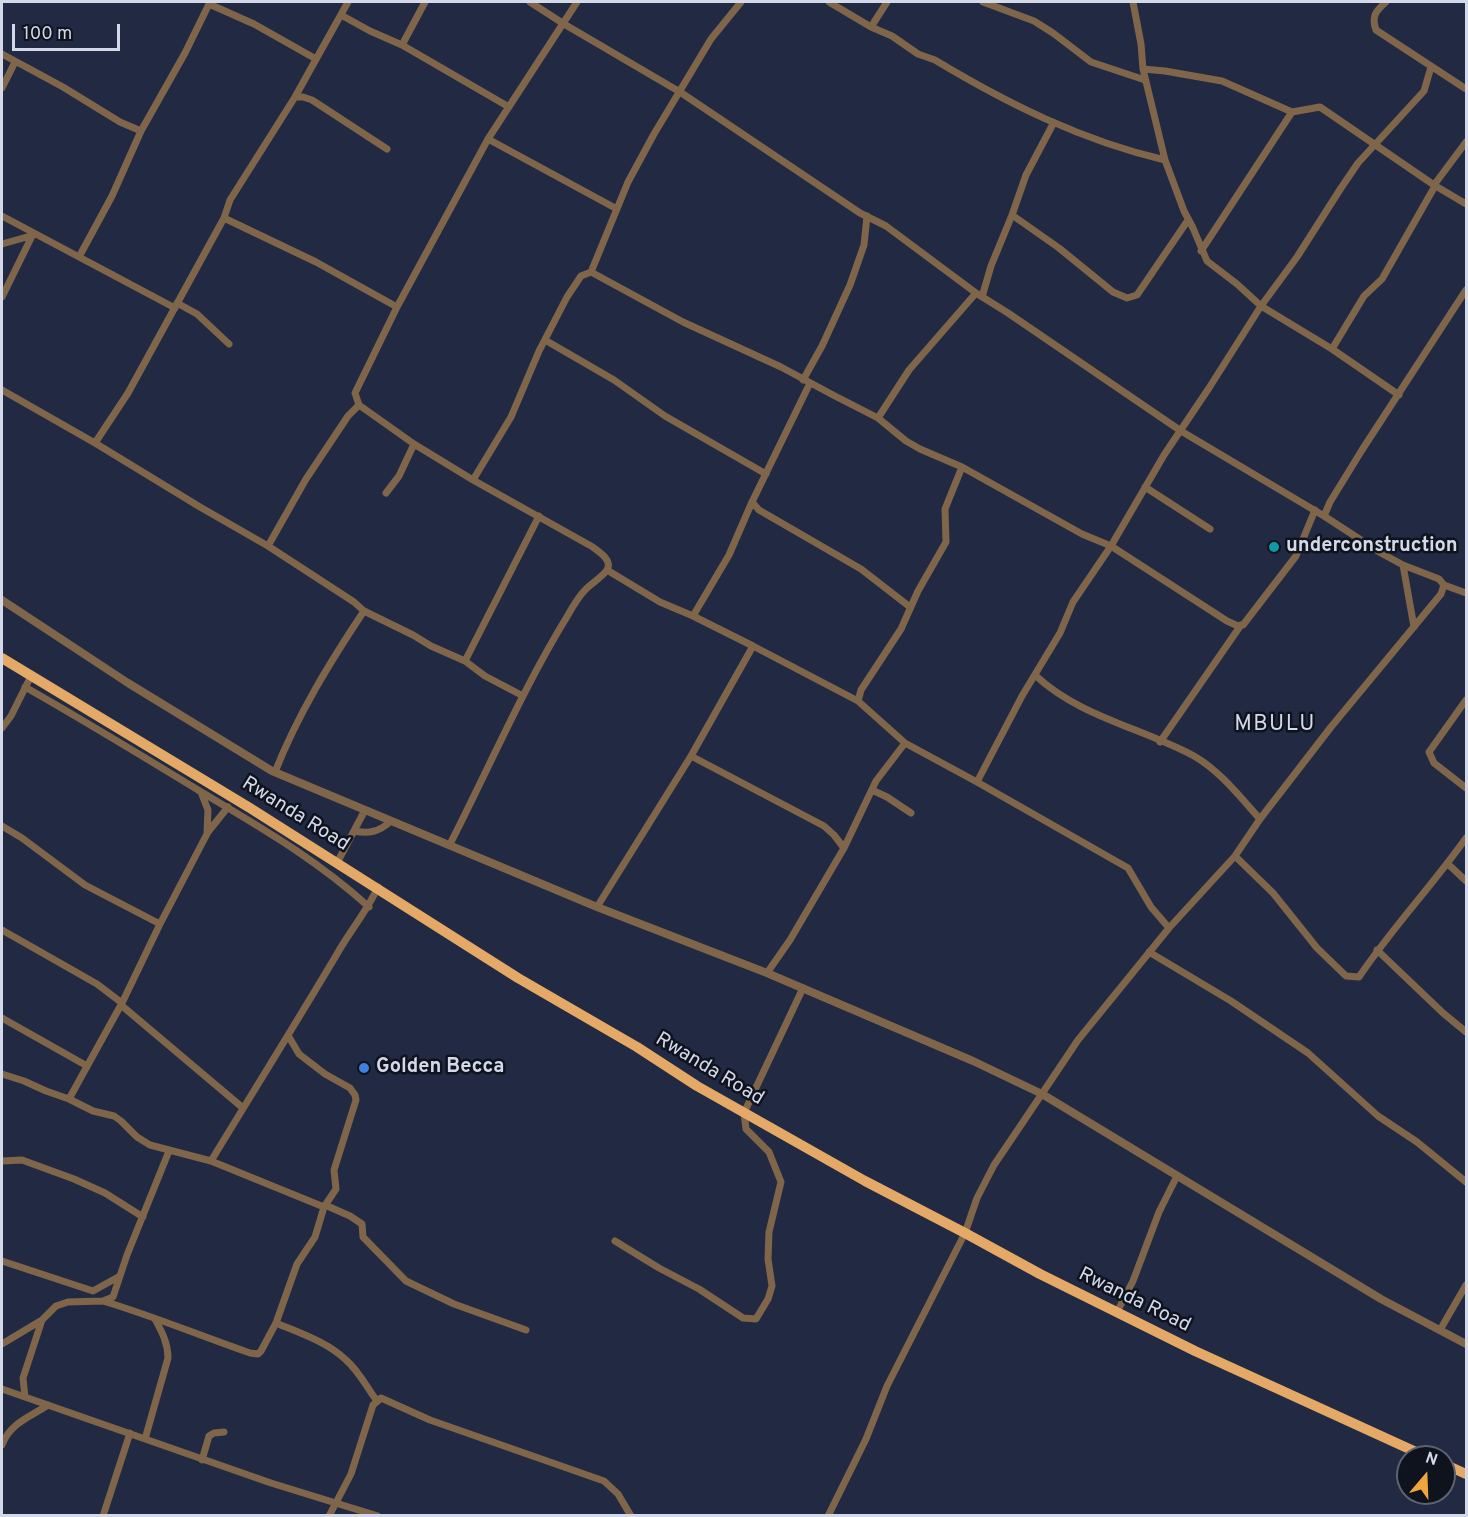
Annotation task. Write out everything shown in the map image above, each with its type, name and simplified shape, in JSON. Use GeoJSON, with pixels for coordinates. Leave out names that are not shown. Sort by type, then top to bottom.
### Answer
{"type":"FeatureCollection","features":[{"type":"Feature","properties":{"kind":"highway","name":"Rwanda Road"},"geometry":{"type":"LineString","coordinates":[[2,658],[378,887],[518,978],[744,1113],[865,1181],[1040,1274],[1257,1380],[1401,1445]]}},
{"type":"Feature","properties":{"kind":"street"},"geometry":{"type":"LineString","coordinates":[[95,443],[128,393],[224,218],[230,200],[295,97],[348,2]]}},
{"type":"Feature","properties":{"kind":"street"},"geometry":{"type":"LineString","coordinates":[[402,45],[425,2]]}},
{"type":"Feature","properties":{"kind":"street"},"geometry":{"type":"LineString","coordinates":[[530,2],[680,92],[867,216],[886,226],[979,295],[1181,431],[1403,565],[1439,579],[1444,585],[1467,593]]}},
{"type":"Feature","properties":{"kind":"street"},"geometry":{"type":"LineString","coordinates":[[450,844],[523,696],[569,614],[585,590],[607,570],[608,565],[606,558],[591,546],[414,444],[359,405],[355,393],[397,307],[488,139],[577,2]]}},
{"type":"Feature","properties":{"kind":"street"},"geometry":{"type":"LineString","coordinates":[[473,480],[511,417],[567,297],[581,276],[591,272],[628,182],[711,39],[741,2]]}},
{"type":"Feature","properties":{"kind":"street"},"geometry":{"type":"LineString","coordinates":[[830,2],[871,27],[892,36],[918,54],[935,60],[1053,124],[1125,151],[1165,160]]}},
{"type":"Feature","properties":{"kind":"street"},"geometry":{"type":"LineString","coordinates":[[871,27],[887,2]]}},
{"type":"Feature","properties":{"kind":"street"},"geometry":{"type":"LineString","coordinates":[[983,2],[1034,21],[1091,62],[1145,80]]}},
{"type":"Feature","properties":{"kind":"street"},"geometry":{"type":"LineString","coordinates":[[1133,2],[1145,80],[1165,160],[1188,220],[1194,228],[1207,261],[1261,306],[1332,349],[1399,395]]}},
{"type":"Feature","properties":{"kind":"street"},"geometry":{"type":"LineString","coordinates":[[1386,2],[1375,13],[1373,21],[1376,30],[1467,89]]}},
{"type":"Feature","properties":{"kind":"street"},"geometry":{"type":"LineString","coordinates":[[79,258],[112,196],[141,131],[185,53],[209,3],[254,24],[316,59]]}},
{"type":"Feature","properties":{"kind":"street"},"geometry":{"type":"LineString","coordinates":[[341,15],[402,45],[509,107]]}},
{"type":"Feature","properties":{"kind":"street"},"geometry":{"type":"LineString","coordinates":[[2,54],[63,87],[120,122],[141,131]]}},
{"type":"Feature","properties":{"kind":"street"},"geometry":{"type":"LineString","coordinates":[[2,87],[15,62]]}},
{"type":"Feature","properties":{"kind":"street"},"geometry":{"type":"LineString","coordinates":[[977,782],[1060,633],[1073,602],[1111,546],[1145,487],[1261,306],[1298,257],[1358,163],[1377,145],[1424,91],[1431,67]]}},
{"type":"Feature","properties":{"kind":"street"},"geometry":{"type":"LineString","coordinates":[[1143,69],[1222,81],[1292,112],[1320,107],[1435,186],[1467,204]]}},
{"type":"Feature","properties":{"kind":"street"},"geometry":{"type":"LineString","coordinates":[[295,97],[312,100],[387,149]]}},
{"type":"Feature","properties":{"kind":"street"},"geometry":{"type":"LineString","coordinates":[[1202,251],[1292,112]]}},
{"type":"Feature","properties":{"kind":"street"},"geometry":{"type":"LineString","coordinates":[[878,418],[909,370],[979,295],[1026,175],[1053,124]]}},
{"type":"Feature","properties":{"kind":"street"},"geometry":{"type":"LineString","coordinates":[[488,139],[616,209]]}},
{"type":"Feature","properties":{"kind":"street"},"geometry":{"type":"LineString","coordinates":[[1332,349],[1364,296],[1382,279],[1435,186],[1467,142]]}},
{"type":"Feature","properties":{"kind":"street"},"geometry":{"type":"LineString","coordinates":[[1012,215],[1059,248],[1113,292],[1127,298],[1137,295],[1188,220]]}},
{"type":"Feature","properties":{"kind":"street"},"geometry":{"type":"LineString","coordinates":[[2,216],[79,258],[197,314],[229,344]]}},
{"type":"Feature","properties":{"kind":"street"},"geometry":{"type":"LineString","coordinates":[[693,616],[729,555],[850,285],[864,245],[867,216]]}},
{"type":"Feature","properties":{"kind":"street"},"geometry":{"type":"LineString","coordinates":[[224,218],[316,262],[397,307]]}},
{"type":"Feature","properties":{"kind":"street"},"geometry":{"type":"LineString","coordinates":[[2,244],[34,235]]}},
{"type":"Feature","properties":{"kind":"street"},"geometry":{"type":"LineString","coordinates":[[2,297],[34,235]]}},
{"type":"Feature","properties":{"kind":"street"},"geometry":{"type":"LineString","coordinates":[[591,272],[683,322],[781,367],[878,418],[906,441],[962,467],[1082,534],[1111,546],[1227,621],[1241,625]]}},
{"type":"Feature","properties":{"kind":"street"},"geometry":{"type":"LineString","coordinates":[[1324,516],[1362,450],[1467,290]]}},
{"type":"Feature","properties":{"kind":"street"},"geometry":{"type":"LineString","coordinates":[[545,340],[613,379],[665,416],[765,474]]}},
{"type":"Feature","properties":{"kind":"street"},"geometry":{"type":"LineString","coordinates":[[2,390],[268,546],[354,602],[364,611],[465,661],[485,676],[523,696]]}},
{"type":"Feature","properties":{"kind":"street"},"geometry":{"type":"LineString","coordinates":[[268,546],[306,479],[348,416],[359,405]]}},
{"type":"Feature","properties":{"kind":"street"},"geometry":{"type":"LineString","coordinates":[[387,493],[399,476],[414,444]]}},
{"type":"Feature","properties":{"kind":"street"},"geometry":{"type":"LineString","coordinates":[[858,701],[861,690],[901,629],[910,607],[946,542],[945,509],[962,467]]}},
{"type":"Feature","properties":{"kind":"street"},"geometry":{"type":"LineString","coordinates":[[1145,487],[1210,529]]}},
{"type":"Feature","properties":{"kind":"street"},"geometry":{"type":"LineString","coordinates":[[752,502],[759,510],[861,569],[910,607]]}},
{"type":"Feature","properties":{"kind":"street"},"geometry":{"type":"LineString","coordinates":[[1160,742],[1241,625],[1296,556],[1314,510]]}},
{"type":"Feature","properties":{"kind":"street"},"geometry":{"type":"LineString","coordinates":[[465,661],[539,516]]}},
{"type":"Feature","properties":{"kind":"street"},"geometry":{"type":"LineString","coordinates":[[1403,565],[1414,627]]}},
{"type":"Feature","properties":{"kind":"street"},"geometry":{"type":"LineString","coordinates":[[607,570],[660,602],[693,616],[858,701],[905,742],[1128,868],[1145,899],[1169,928]]}},
{"type":"Feature","properties":{"kind":"street"},"geometry":{"type":"LineString","coordinates":[[828,1515],[866,1439],[887,1386],[965,1233],[977,1198],[994,1165],[1078,1040],[1169,928],[1235,856],[1260,819],[1331,727],[1441,594],[1444,585]]}},
{"type":"Feature","properties":{"kind":"street"},"geometry":{"type":"LineString","coordinates":[[2,600],[128,683],[275,772],[597,907],[803,988],[973,1061],[1042,1094],[1381,1299],[1467,1344]]}},
{"type":"Feature","properties":{"kind":"street"},"geometry":{"type":"LineString","coordinates":[[275,772],[294,729],[323,674],[364,611]]}},
{"type":"Feature","properties":{"kind":"street"},"geometry":{"type":"LineString","coordinates":[[597,907],[691,756],[753,646]]}},
{"type":"Feature","properties":{"kind":"street"},"geometry":{"type":"LineString","coordinates":[[1035,675],[1049,689],[1194,756],[1213,769],[1260,819]]}},
{"type":"Feature","properties":{"kind":"street"},"geometry":{"type":"LineString","coordinates":[[2,728],[11,716],[31,676]]}},
{"type":"Feature","properties":{"kind":"street"},"geometry":{"type":"LineString","coordinates":[[25,687],[138,752],[312,860],[330,872],[369,907]]}},
{"type":"Feature","properties":{"kind":"street"},"geometry":{"type":"LineString","coordinates":[[1467,700],[1429,752],[1434,763],[1467,788]]}},
{"type":"Feature","properties":{"kind":"street"},"geometry":{"type":"LineString","coordinates":[[767,974],[844,849],[885,767],[905,742]]}},
{"type":"Feature","properties":{"kind":"street"},"geometry":{"type":"LineString","coordinates":[[691,756],[825,826],[834,834],[844,849]]}},
{"type":"Feature","properties":{"kind":"street"},"geometry":{"type":"LineString","coordinates":[[872,790],[911,813]]}},
{"type":"Feature","properties":{"kind":"street"},"geometry":{"type":"LineString","coordinates":[[201,792],[208,810],[206,836]]}},
{"type":"Feature","properties":{"kind":"street"},"geometry":{"type":"LineString","coordinates":[[69,1099],[122,1004],[206,836],[228,807]]}},
{"type":"Feature","properties":{"kind":"street"},"geometry":{"type":"LineString","coordinates":[[337,863],[364,810]]}},
{"type":"Feature","properties":{"kind":"street"},"geometry":{"type":"LineString","coordinates":[[354,831],[376,831],[391,821]]}},
{"type":"Feature","properties":{"kind":"street"},"geometry":{"type":"LineString","coordinates":[[2,826],[22,838],[85,885],[160,924]]}},
{"type":"Feature","properties":{"kind":"street"},"geometry":{"type":"LineString","coordinates":[[1235,856],[1273,893],[1317,948],[1346,976],[1359,977],[1377,950],[1467,838]]}},
{"type":"Feature","properties":{"kind":"street"},"geometry":{"type":"LineString","coordinates":[[1448,864],[1467,881]]}},
{"type":"Feature","properties":{"kind":"street"},"geometry":{"type":"LineString","coordinates":[[212,1161],[289,1037],[343,944],[369,907],[378,887]]}},
{"type":"Feature","properties":{"kind":"street"},"geometry":{"type":"LineString","coordinates":[[2,930],[97,984],[243,1108]]}},
{"type":"Feature","properties":{"kind":"street"},"geometry":{"type":"LineString","coordinates":[[1377,950],[1443,1013],[1467,1032]]}},
{"type":"Feature","properties":{"kind":"street"},"geometry":{"type":"LineString","coordinates":[[1149,952],[1231,1000],[1308,1053],[1378,1116],[1417,1142],[1467,1182]]}},
{"type":"Feature","properties":{"kind":"street"},"geometry":{"type":"LineString","coordinates":[[615,1241],[699,1289],[743,1318],[756,1319],[768,1299],[772,1286],[768,1259],[769,1232],[781,1182],[768,1152],[746,1129],[744,1113],[803,988]]}},
{"type":"Feature","properties":{"kind":"street"},"geometry":{"type":"LineString","coordinates":[[2,1018],[87,1066]]}},
{"type":"Feature","properties":{"kind":"street"},"geometry":{"type":"LineString","coordinates":[[2,1344],[42,1320],[56,1306],[68,1302],[103,1301],[130,1308],[255,1355],[261,1352],[276,1323],[297,1264],[315,1237],[324,1206],[336,1189],[334,1170],[355,1105],[355,1095],[350,1088],[325,1074],[299,1054],[289,1037]]}},
{"type":"Feature","properties":{"kind":"street"},"geometry":{"type":"LineString","coordinates":[[2,1083],[3,1074],[69,1099],[93,1111],[114,1116],[143,1141],[170,1151],[212,1161],[354,1217],[362,1224],[363,1237],[406,1281],[454,1304],[526,1330]]}},
{"type":"Feature","properties":{"kind":"street"},"geometry":{"type":"LineString","coordinates":[[103,1301],[115,1293],[170,1151]]}},
{"type":"Feature","properties":{"kind":"street"},"geometry":{"type":"LineString","coordinates":[[2,1161],[28,1162],[74,1179],[105,1192],[143,1217]]}},
{"type":"Feature","properties":{"kind":"street"},"geometry":{"type":"LineString","coordinates":[[1116,1312],[1136,1274],[1159,1212],[1177,1176]]}},
{"type":"Feature","properties":{"kind":"street"},"geometry":{"type":"LineString","coordinates":[[2,1261],[93,1291],[120,1276]]}},
{"type":"Feature","properties":{"kind":"street"},"geometry":{"type":"LineString","coordinates":[[1440,1330],[1467,1285]]}},
{"type":"Feature","properties":{"kind":"street"},"geometry":{"type":"LineString","coordinates":[[145,1439],[168,1358],[166,1341],[155,1319]]}},
{"type":"Feature","properties":{"kind":"street"},"geometry":{"type":"LineString","coordinates":[[25,1397],[23,1378],[42,1320]]}},
{"type":"Feature","properties":{"kind":"street"},"geometry":{"type":"LineString","coordinates":[[276,1323],[317,1340],[347,1360],[378,1401]]}},
{"type":"Feature","properties":{"kind":"street"},"geometry":{"type":"LineString","coordinates":[[2,1389],[202,1460],[378,1515]]}},
{"type":"Feature","properties":{"kind":"street"},"geometry":{"type":"LineString","coordinates":[[329,1515],[351,1474],[371,1410],[381,1398],[430,1420],[604,1481],[618,1494],[631,1515]]}},
{"type":"Feature","properties":{"kind":"street"},"geometry":{"type":"LineString","coordinates":[[2,1445],[5,1435],[17,1424],[48,1405]]}},
{"type":"Feature","properties":{"kind":"street"},"geometry":{"type":"LineString","coordinates":[[202,1460],[209,1436],[224,1432]]}},
{"type":"Feature","properties":{"kind":"street"},"geometry":{"type":"LineString","coordinates":[[103,1515],[130,1433]]}},
{"type":"Feature","properties":{"kind":"place","name":"underconstruction"},"geometry":{"type":"Point","coordinates":[1274,547]}},
{"type":"Feature","properties":{"kind":"place","name":"Golden Becca"},"geometry":{"type":"Point","coordinates":[364,1068]}},
{"type":"Feature","properties":{"kind":"district","name":"MBULU"},"geometry":{"type":"Point","coordinates":[1275,726]}}]}
